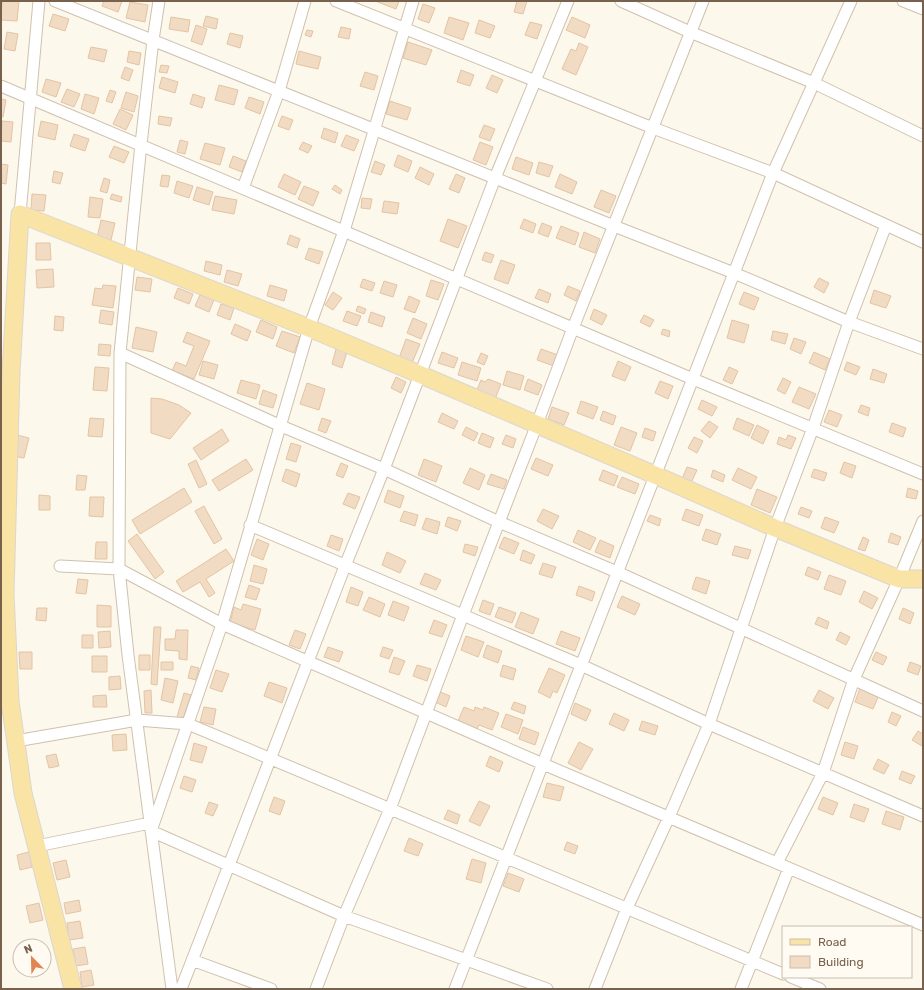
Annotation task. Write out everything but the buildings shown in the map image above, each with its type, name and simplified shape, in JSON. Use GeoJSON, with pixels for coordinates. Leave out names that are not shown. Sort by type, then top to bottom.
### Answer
{"type":"FeatureCollection","features":[{"type":"Feature","properties":{"kind":"main road"},"geometry":{"type":"LineString","coordinates":[[73,989],[24,793],[10,701],[5,594],[11,372],[20,214],[309,328],[537,424],[775,528],[899,579],[923,579]]}},
{"type":"Feature","properties":{"kind":"street"},"geometry":{"type":"LineString","coordinates":[[20,214],[39,1]]}},
{"type":"Feature","properties":{"kind":"street"},"geometry":{"type":"LineString","coordinates":[[55,1],[734,273],[848,322],[923,349]]}},
{"type":"Feature","properties":{"kind":"street"},"geometry":{"type":"LineString","coordinates":[[159,1],[141,144],[120,353],[119,569],[128,655],[172,989]]}},
{"type":"Feature","properties":{"kind":"street"},"geometry":{"type":"LineString","coordinates":[[243,188],[279,91],[306,1]]}},
{"type":"Feature","properties":{"kind":"street"},"geometry":{"type":"LineString","coordinates":[[336,1],[653,128],[773,172],[923,242]]}},
{"type":"Feature","properties":{"kind":"street"},"geometry":{"type":"LineString","coordinates":[[150,827],[188,724],[222,624],[309,328],[344,231],[413,1]]}},
{"type":"Feature","properties":{"kind":"street"},"geometry":{"type":"LineString","coordinates":[[181,989],[384,469],[495,178],[568,1]]}},
{"type":"Feature","properties":{"kind":"street"},"geometry":{"type":"LineString","coordinates":[[621,1],[690,32],[814,83],[923,136]]}},
{"type":"Feature","properties":{"kind":"street"},"geometry":{"type":"LineString","coordinates":[[316,989],[344,916],[390,809],[573,328],[702,1]]}},
{"type":"Feature","properties":{"kind":"street"},"geometry":{"type":"LineString","coordinates":[[455,989],[468,960],[506,858],[773,172],[851,1]]}},
{"type":"Feature","properties":{"kind":"street"},"geometry":{"type":"LineString","coordinates":[[903,1],[923,9]]}},
{"type":"Feature","properties":{"kind":"street"},"geometry":{"type":"LineString","coordinates":[[1,86],[693,379],[923,474]]}},
{"type":"Feature","properties":{"kind":"street"},"geometry":{"type":"LineString","coordinates":[[595,989],[627,908],[669,818],[709,724],[775,528],[813,428],[848,322],[886,225]]}},
{"type":"Feature","properties":{"kind":"street"},"geometry":{"type":"LineString","coordinates":[[120,353],[281,426],[384,469],[499,522],[617,572],[923,711]]}},
{"type":"Feature","properties":{"kind":"street"},"geometry":{"type":"LineString","coordinates":[[777,863],[823,773],[854,679],[923,522]]}},
{"type":"Feature","properties":{"kind":"street"},"geometry":{"type":"LineString","coordinates":[[250,525],[581,665],[709,724],[923,816]]}},
{"type":"Feature","properties":{"kind":"street"},"geometry":{"type":"LineString","coordinates":[[60,566],[119,569],[222,624],[543,764],[923,925]]}},
{"type":"Feature","properties":{"kind":"street"},"geometry":{"type":"LineString","coordinates":[[16,741],[137,720],[188,724],[782,974]]}},
{"type":"Feature","properties":{"kind":"street"},"geometry":{"type":"LineString","coordinates":[[37,846],[150,827],[229,866],[344,916],[547,989]]}},
{"type":"Feature","properties":{"kind":"street"},"geometry":{"type":"LineString","coordinates":[[741,989],[790,868]]}},
{"type":"Feature","properties":{"kind":"street"},"geometry":{"type":"LineString","coordinates":[[192,960],[271,989]]}},
{"type":"Feature","properties":{"kind":"street"},"geometry":{"type":"LineString","coordinates":[[793,978],[820,989]]}}]}
